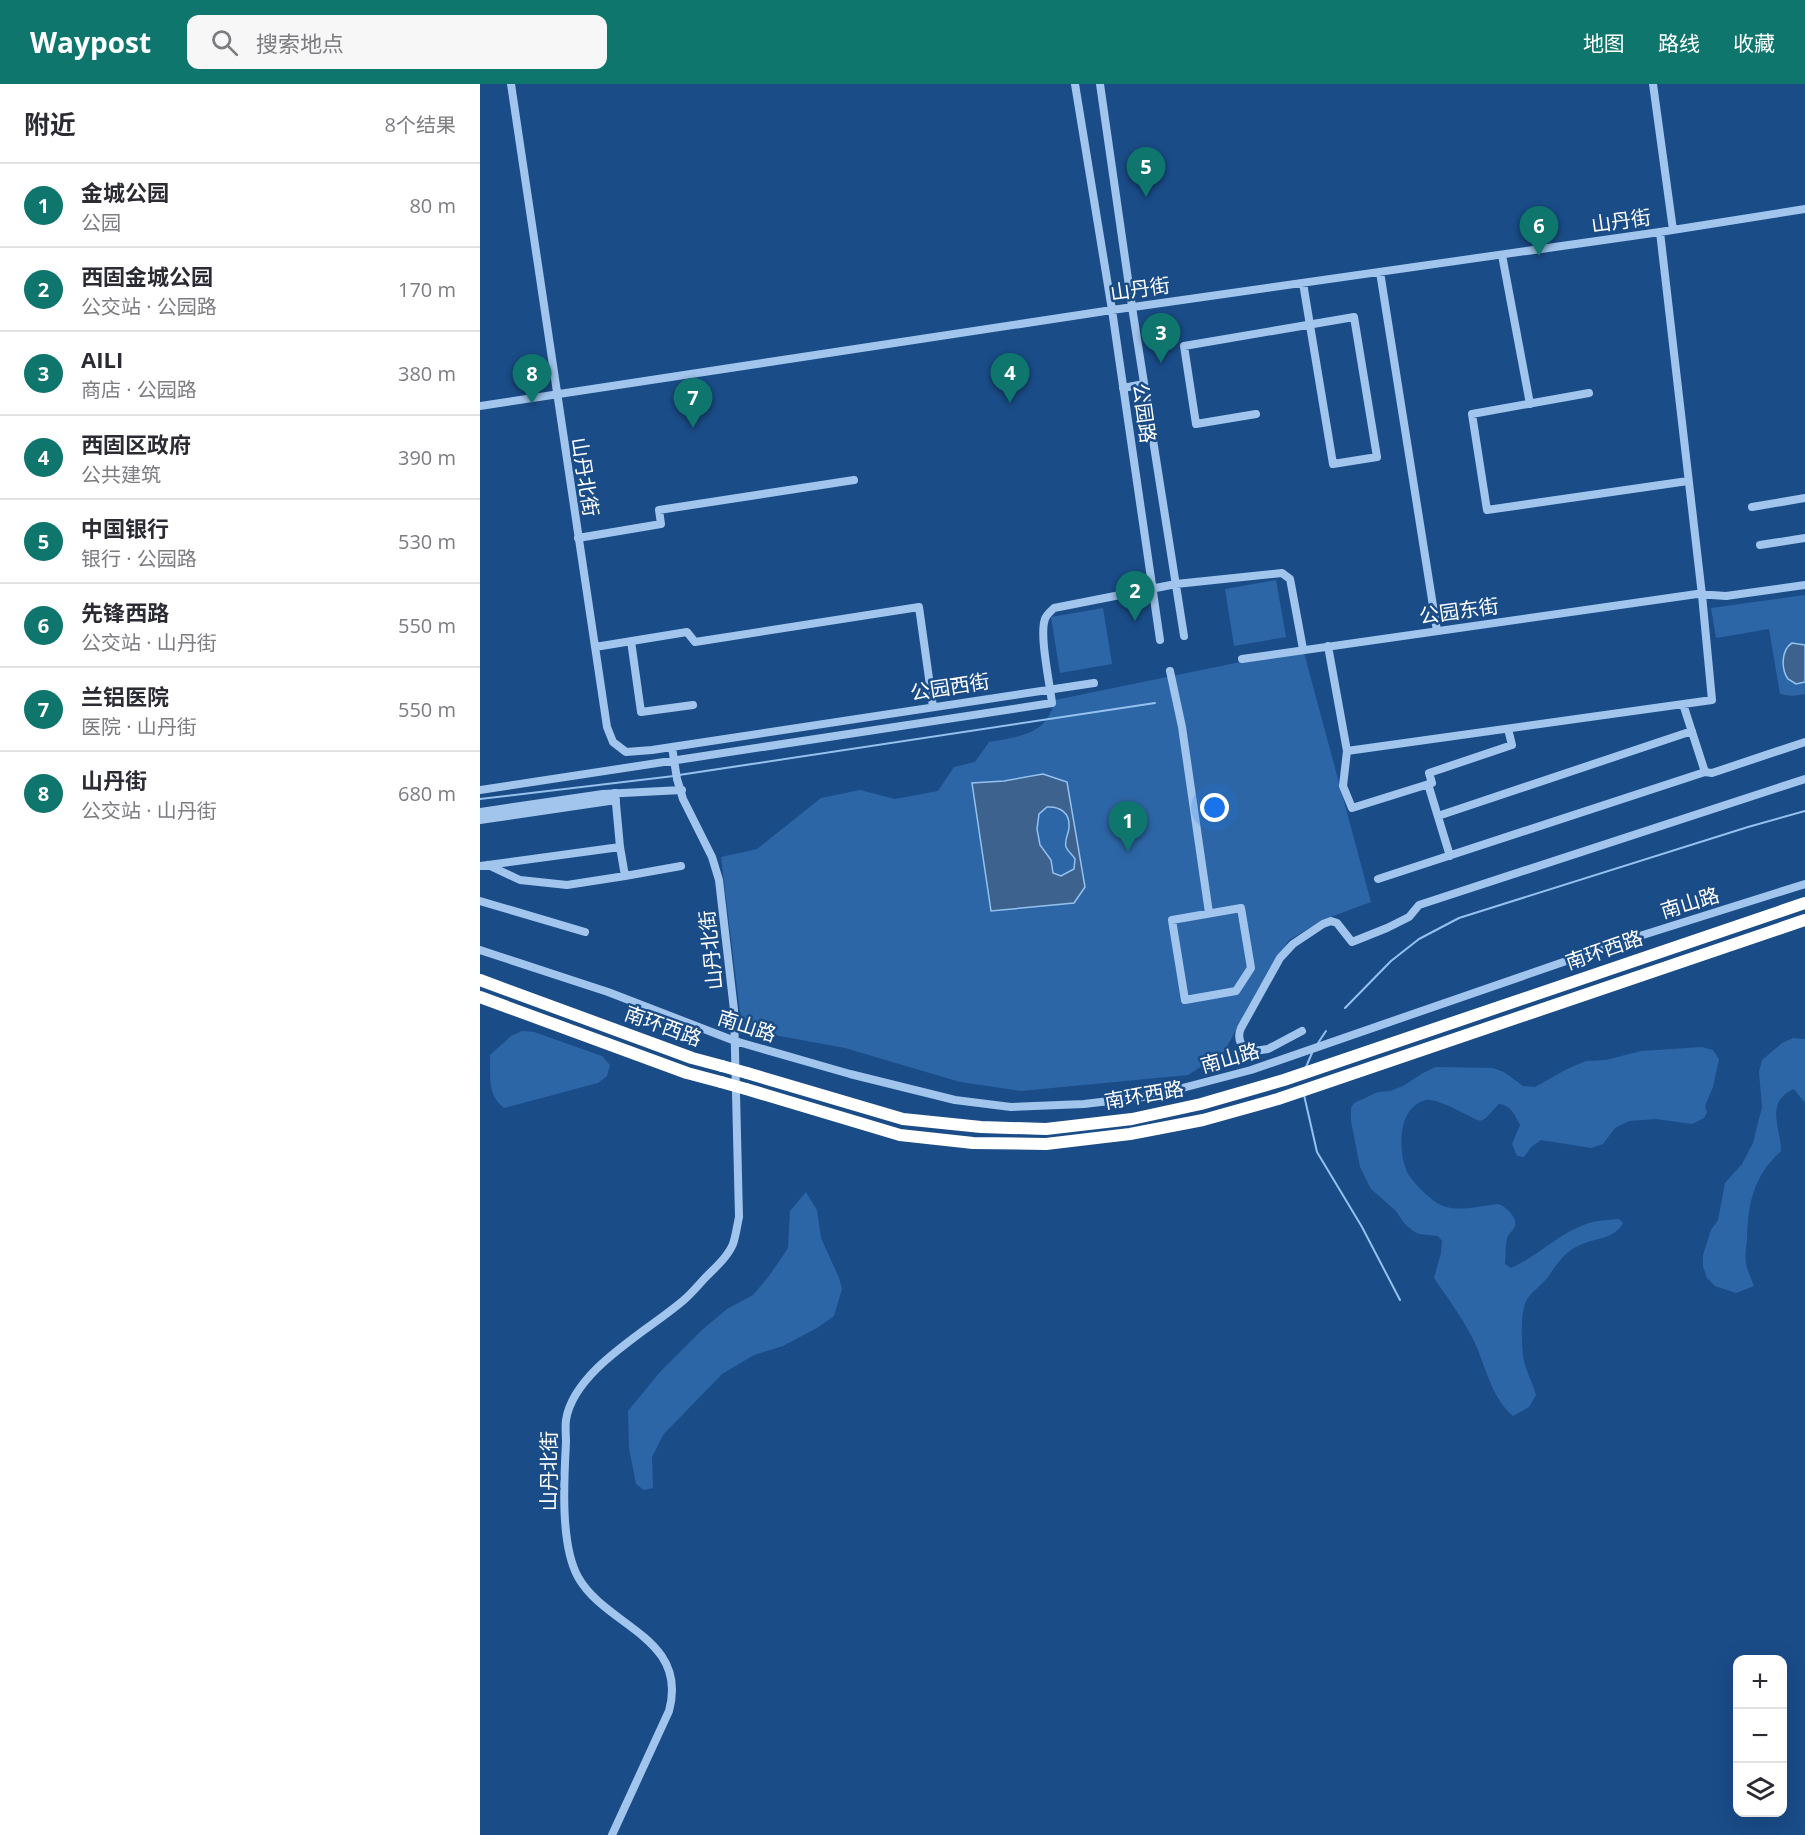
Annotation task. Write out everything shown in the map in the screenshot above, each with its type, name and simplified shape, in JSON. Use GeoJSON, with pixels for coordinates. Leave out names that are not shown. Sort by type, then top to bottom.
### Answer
{"type":"FeatureCollection","features":[{"type":"Feature","properties":{"kind":"highway","name":"南环西路"},"geometry":{"type":"LineString","coordinates":[[480,981],[692,1058],[903,1119],[981,1127],[1046,1129],[1132,1119],[1201,1104],[1284,1080],[1805,903]]}},
{"type":"Feature","properties":{"kind":"highway","name":"南环西路"},"geometry":{"type":"LineString","coordinates":[[480,997],[687,1072],[900,1135],[973,1143],[1046,1144],[1131,1134],[1203,1120],[1278,1099],[1354,1071],[1805,920]]}},
{"type":"Feature","properties":{"kind":"street","name":"山丹北街"},"geometry":{"type":"LineString","coordinates":[[511,84],[607,727],[613,742],[626,752],[672,747],[677,778],[689,814],[712,858],[720,880],[734,1010],[739,1217],[733,1244],[717,1266],[685,1299],[596,1368],[580,1389],[566,1419],[566,1532],[569,1554],[577,1575],[587,1591],[656,1648],[668,1666],[672,1688],[671,1703],[666,1718],[612,1835]]}},
{"type":"Feature","properties":{"kind":"street","name":"公园路"},"geometry":{"type":"LineString","coordinates":[[1075,84],[1112,310],[1160,640]]}},
{"type":"Feature","properties":{"kind":"street","name":"公园路"},"geometry":{"type":"LineString","coordinates":[[1100,84],[1132,308],[1184,636]]}},
{"type":"Feature","properties":{"kind":"street"},"geometry":{"type":"LineString","coordinates":[[1653,84],[1673,230]]}},
{"type":"Feature","properties":{"kind":"street","name":"山丹街"},"geometry":{"type":"LineString","coordinates":[[480,406],[1112,310],[1660,232],[1805,209]]}},
{"type":"Feature","properties":{"kind":"street"},"geometry":{"type":"LineString","coordinates":[[1347,751],[1712,700],[1660,232]]}},
{"type":"Feature","properties":{"kind":"street"},"geometry":{"type":"LineString","coordinates":[[1502,255],[1530,404]]}},
{"type":"Feature","properties":{"kind":"street"},"geometry":{"type":"LineString","coordinates":[[1380,272],[1437,631]]}},
{"type":"Feature","properties":{"kind":"street"},"geometry":{"type":"LineString","coordinates":[[1256,414],[1196,424],[1184,346],[1310,325],[1354,317],[1377,457],[1333,464],[1310,325],[1303,283]]}},
{"type":"Feature","properties":{"kind":"street"},"geometry":{"type":"LineString","coordinates":[[1123,388],[1144,384]]}},
{"type":"Feature","properties":{"kind":"street"},"geometry":{"type":"LineString","coordinates":[[1589,393],[1472,414],[1487,510],[1688,481]]}},
{"type":"Feature","properties":{"kind":"street"},"geometry":{"type":"LineString","coordinates":[[578,538],[661,524],[659,510],[854,480]]}},
{"type":"Feature","properties":{"kind":"street"},"geometry":{"type":"LineString","coordinates":[[1752,507],[1805,498]]}},
{"type":"Feature","properties":{"kind":"street"},"geometry":{"type":"LineString","coordinates":[[1760,545],[1805,538]]}},
{"type":"Feature","properties":{"kind":"street"},"geometry":{"type":"LineString","coordinates":[[480,790],[1052,703],[1044,636],[1045,619],[1054,608],[1176,584],[1273,573],[1286,575],[1292,584],[1303,650]]}},
{"type":"Feature","properties":{"kind":"street","name":"公园东街"},"geometry":{"type":"LineString","coordinates":[[1242,659],[1702,595],[1726,596],[1805,585]]}},
{"type":"Feature","properties":{"kind":"street"},"geometry":{"type":"LineString","coordinates":[[595,647],[687,632],[695,642],[919,607],[933,706]]}},
{"type":"Feature","properties":{"kind":"street"},"geometry":{"type":"LineString","coordinates":[[631,641],[641,712],[693,705]]}},
{"type":"Feature","properties":{"kind":"street"},"geometry":{"type":"LineString","coordinates":[[1328,646],[1347,751],[1343,786],[1352,808],[1432,783],[1429,773],[1512,745],[1508,729]]}},
{"type":"Feature","properties":{"kind":"street"},"geometry":{"type":"LineString","coordinates":[[1170,671],[1182,727],[1209,913]]}},
{"type":"Feature","properties":{"kind":"street","name":"公园西街"},"geometry":{"type":"LineString","coordinates":[[672,747],[1094,683]]}},
{"type":"Feature","properties":{"kind":"street"},"geometry":{"type":"LineString","coordinates":[[1683,704],[1705,772]]}},
{"type":"Feature","properties":{"kind":"street"},"geometry":{"type":"LineString","coordinates":[[1438,816],[1692,731]]}},
{"type":"Feature","properties":{"kind":"street"},"geometry":{"type":"LineString","coordinates":[[1377,879],[1705,772],[1712,773],[1805,742]]}},
{"type":"Feature","properties":{"kind":"street"},"geometry":{"type":"LineString","coordinates":[[1302,1031],[1268,1048],[1247,1052],[1239,1041],[1241,1028],[1280,958],[1293,944],[1323,924],[1331,921],[1337,923],[1352,942],[1409,917],[1419,904],[1805,780]]}},
{"type":"Feature","properties":{"kind":"street"},"geometry":{"type":"LineString","coordinates":[[1428,784],[1450,856]]}},
{"type":"Feature","properties":{"kind":"street"},"geometry":{"type":"LineString","coordinates":[[480,812],[682,790]]}},
{"type":"Feature","properties":{"kind":"street"},"geometry":{"type":"LineString","coordinates":[[480,820],[615,796]]}},
{"type":"Feature","properties":{"kind":"street"},"geometry":{"type":"LineString","coordinates":[[615,796],[625,876]]}},
{"type":"Feature","properties":{"kind":"street"},"geometry":{"type":"LineString","coordinates":[[484,866],[620,847]]}},
{"type":"Feature","properties":{"kind":"street"},"geometry":{"type":"LineString","coordinates":[[484,866],[520,880],[567,885],[681,866]]}},
{"type":"Feature","properties":{"kind":"street","name":"南山路"},"geometry":{"type":"LineString","coordinates":[[480,950],[608,992],[735,1041],[850,1074],[956,1100],[1011,1107],[1084,1104],[1152,1096],[1272,1063],[1627,940],[1805,884]]}},
{"type":"Feature","properties":{"kind":"street"},"geometry":{"type":"LineString","coordinates":[[480,901],[585,932]]}},
{"type":"Feature","properties":{"kind":"street"},"geometry":{"type":"LineString","coordinates":[[1241,908],[1251,968],[1236,991],[1185,1000],[1172,920],[1209,913],[1241,908]]}},
{"type":"Feature","properties":{"kind":"street"},"geometry":{"type":"LineString","coordinates":[[1268,1048],[1272,1063]]}},
{"type":"Feature","properties":{"kind":"shaded area"},"geometry":{"type":"Polygon","coordinates":[[[1276,580],[1286,637],[1234,646],[1225,589],[1276,580]]]}},
{"type":"Feature","properties":{"kind":"shaded area"},"geometry":{"type":"Polygon","coordinates":[[[1805,595],[1805,694],[1792,696],[1780,694],[1769,629],[1716,638],[1711,608],[1805,595]]]}},
{"type":"Feature","properties":{"kind":"shaded area"},"geometry":{"type":"Polygon","coordinates":[[[1103,608],[1112,664],[1060,673],[1051,617],[1103,608]]]}},
{"type":"Feature","properties":{"kind":"shaded area"},"geometry":{"type":"Polygon","coordinates":[[[1792,643],[1805,645],[1805,682],[1796,684],[1788,679],[1783,665],[1786,650],[1792,643]]]}},
{"type":"Feature","properties":{"kind":"shaded area"},"geometry":{"type":"Polygon","coordinates":[[[1303,649],[1371,902],[1325,919],[1289,940],[1259,987],[1224,1052],[1188,1075],[1021,1091],[960,1082],[845,1048],[742,1029],[721,857],[757,849],[821,798],[860,790],[895,799],[938,791],[954,767],[975,762],[989,742],[1021,736],[1038,728],[1051,712],[1055,700],[1303,649]]]}},
{"type":"Feature","properties":{"kind":"shaded area"},"geometry":{"type":"Polygon","coordinates":[[[1043,774],[1067,782],[1085,887],[1074,903],[991,911],[972,783],[1004,781],[1043,774]],[[1047,807],[1039,814],[1037,829],[1040,845],[1051,860],[1053,873],[1061,876],[1074,869],[1075,859],[1066,847],[1068,818],[1063,811],[1047,807]]]}},
{"type":"Feature","properties":{"kind":"shaded area"},"geometry":{"type":"Polygon","coordinates":[[[522,1031],[534,1032],[602,1056],[610,1065],[607,1076],[598,1083],[504,1108],[494,1097],[492,1090],[490,1055],[511,1036],[522,1031]]]}},
{"type":"Feature","properties":{"kind":"shaded area"},"geometry":{"type":"Polygon","coordinates":[[[1793,1038],[1805,1039],[1805,1103],[1794,1089],[1779,1101],[1776,1116],[1781,1151],[1764,1170],[1758,1181],[1749,1214],[1746,1261],[1754,1286],[1736,1293],[1715,1286],[1707,1278],[1703,1267],[1703,1255],[1711,1230],[1718,1220],[1725,1183],[1742,1164],[1753,1143],[1762,1107],[1759,1072],[1762,1060],[1782,1043],[1793,1038]]]}},
{"type":"Feature","properties":{"kind":"shaded area"},"geometry":{"type":"Polygon","coordinates":[[[1702,1047],[1713,1050],[1719,1059],[1713,1087],[1705,1106],[1707,1112],[1704,1118],[1692,1124],[1656,1119],[1629,1121],[1615,1128],[1603,1144],[1591,1148],[1541,1140],[1531,1147],[1524,1157],[1517,1156],[1512,1144],[1520,1125],[1507,1106],[1499,1104],[1480,1121],[1445,1104],[1426,1100],[1416,1104],[1405,1120],[1401,1142],[1404,1163],[1407,1172],[1428,1196],[1438,1204],[1449,1208],[1498,1204],[1513,1216],[1515,1226],[1507,1239],[1505,1264],[1511,1268],[1576,1228],[1598,1221],[1619,1219],[1623,1223],[1610,1235],[1570,1251],[1526,1301],[1522,1323],[1523,1351],[1525,1365],[1536,1395],[1529,1407],[1513,1416],[1498,1399],[1472,1337],[1434,1278],[1442,1241],[1438,1236],[1413,1231],[1396,1211],[1371,1189],[1360,1167],[1351,1121],[1351,1108],[1354,1103],[1378,1092],[1390,1091],[1403,1086],[1436,1067],[1493,1068],[1504,1072],[1523,1086],[1535,1087],[1586,1061],[1606,1060],[1641,1051],[1702,1047]]]}},
{"type":"Feature","properties":{"kind":"shaded area"},"geometry":{"type":"Polygon","coordinates":[[[806,1192],[817,1210],[821,1238],[842,1289],[834,1316],[783,1346],[754,1355],[722,1374],[663,1435],[652,1457],[653,1488],[644,1490],[636,1484],[629,1448],[628,1411],[660,1372],[702,1330],[727,1309],[753,1295],[769,1276],[788,1248],[790,1211],[806,1192]]]}},
{"type":"Feature","properties":{"kind":"waterway"},"geometry":{"type":"LineString","coordinates":[[679,775],[1155,703]]}},
{"type":"Feature","properties":{"kind":"waterway"},"geometry":{"type":"LineString","coordinates":[[480,799],[674,776]]}},
{"type":"Feature","properties":{"kind":"waterway"},"geometry":{"type":"LineString","coordinates":[[1345,1008],[1391,961],[1419,939],[1459,918],[1805,811]]}},
{"type":"Feature","properties":{"kind":"waterway"},"geometry":{"type":"LineString","coordinates":[[1318,1043],[1326,1031]]}},
{"type":"Feature","properties":{"kind":"waterway"},"geometry":{"type":"LineString","coordinates":[[1306,1067],[1312,1053]]}},
{"type":"Feature","properties":{"kind":"waterway"},"geometry":{"type":"LineString","coordinates":[[1304,1095],[1317,1152],[1362,1227],[1400,1300]]}},
{"type":"Feature","properties":{"kind":"place","name":"中国银行"},"geometry":{"type":"Point","coordinates":[1146,197]}},
{"type":"Feature","properties":{"kind":"place","name":"先锋西路"},"geometry":{"type":"Point","coordinates":[1539,256]}},
{"type":"Feature","properties":{"kind":"place","name":"AILI"},"geometry":{"type":"Point","coordinates":[1161,363]}},
{"type":"Feature","properties":{"kind":"place","name":"西固区政府"},"geometry":{"type":"Point","coordinates":[1010,403]}},
{"type":"Feature","properties":{"kind":"place","name":"山丹街"},"geometry":{"type":"Point","coordinates":[532,404]}},
{"type":"Feature","properties":{"kind":"place","name":"兰铝医院"},"geometry":{"type":"Point","coordinates":[693,428]}},
{"type":"Feature","properties":{"kind":"place","name":"西固金城公园"},"geometry":{"type":"Point","coordinates":[1135,621]}},
{"type":"Feature","properties":{"kind":"place","name":"金城公园"},"geometry":{"type":"Point","coordinates":[1128,851]}}]}
